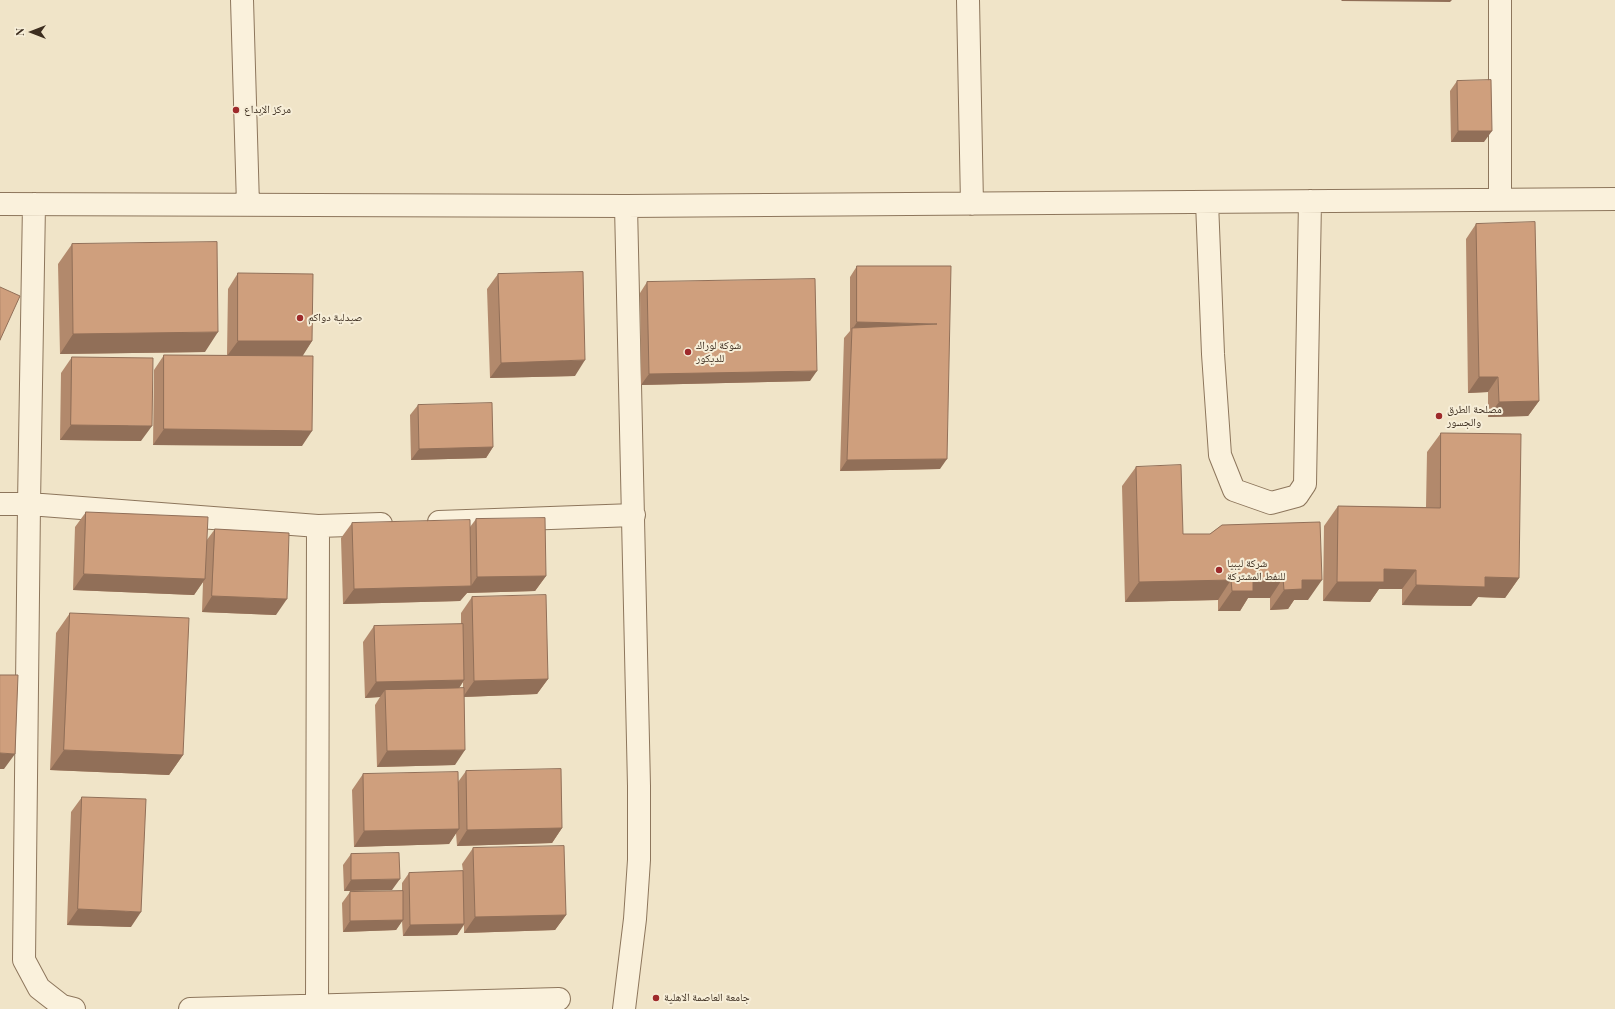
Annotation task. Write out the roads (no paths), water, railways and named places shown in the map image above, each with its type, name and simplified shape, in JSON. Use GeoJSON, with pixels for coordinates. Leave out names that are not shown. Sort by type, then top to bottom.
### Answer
{"type":"FeatureCollection","features":[{"type":"Feature","properties":{"kind":"street"},"geometry":{"type":"LineString","coordinates":[[242,0],[248,205]]}},
{"type":"Feature","properties":{"kind":"street"},"geometry":{"type":"LineString","coordinates":[[968,0],[972,204]]}},
{"type":"Feature","properties":{"kind":"street"},"geometry":{"type":"LineString","coordinates":[[1500,0],[1500,200]]}},
{"type":"Feature","properties":{"kind":"street"},"geometry":{"type":"LineString","coordinates":[[0,204],[626,206],[1615,199]]}},
{"type":"Feature","properties":{"kind":"street"},"geometry":{"type":"LineString","coordinates":[[1207,202],[1213,354],[1220,455],[1234,490],[1272,503],[1298,496],[1305,484],[1310,201]]}},
{"type":"Feature","properties":{"kind":"street"},"geometry":{"type":"LineString","coordinates":[[34,204],[24,960],[39,988],[62,1006],[74,1009]]}},
{"type":"Feature","properties":{"kind":"street"},"geometry":{"type":"LineString","coordinates":[[622,1006],[635,919],[639,860],[634,515],[626,206]]}},
{"type":"Feature","properties":{"kind":"street"},"geometry":{"type":"LineString","coordinates":[[0,504],[29,504],[318,526],[397,523]]}},
{"type":"Feature","properties":{"kind":"street"},"geometry":{"type":"LineString","coordinates":[[421,522],[634,515]]}},
{"type":"Feature","properties":{"kind":"street"},"geometry":{"type":"LineString","coordinates":[[317,1006],[318,526]]}},
{"type":"Feature","properties":{"kind":"street"},"geometry":{"type":"LineString","coordinates":[[190,1009],[559,999]]}},
{"type":"Feature","properties":{"kind":"place","name":"مركز الإبداع"},"geometry":{"type":"Point","coordinates":[236,110]}},
{"type":"Feature","properties":{"kind":"place","name":"صيدلية دواكم"},"geometry":{"type":"Point","coordinates":[300,318]}},
{"type":"Feature","properties":{"kind":"place","name":"شوكة لوراك للديكور"},"geometry":{"type":"Point","coordinates":[688,352]}},
{"type":"Feature","properties":{"kind":"place","name":"مصلحة الطرق والجسور"},"geometry":{"type":"Point","coordinates":[1439,416]}},
{"type":"Feature","properties":{"kind":"place","name":"شركة ليبيا للنفط المشتركة"},"geometry":{"type":"Point","coordinates":[1219,570]}},
{"type":"Feature","properties":{"kind":"place","name":"جامعة العاصمة الاهلية"},"geometry":{"type":"Point","coordinates":[656,998]}}]}
